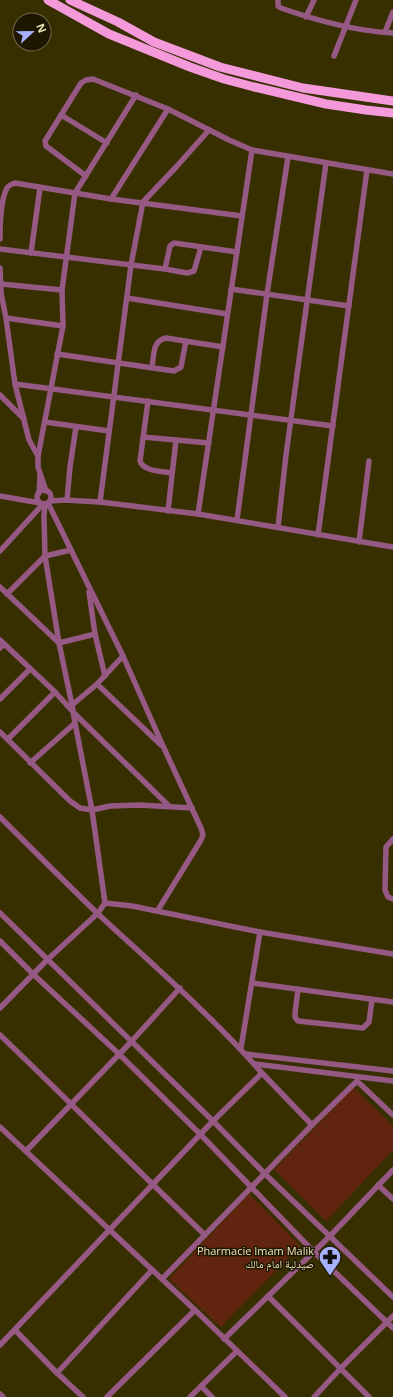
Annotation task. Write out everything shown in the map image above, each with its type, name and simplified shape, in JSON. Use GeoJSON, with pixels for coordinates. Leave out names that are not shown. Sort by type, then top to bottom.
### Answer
{"type":"FeatureCollection","features":[{"type":"Feature","properties":{"kind":"highway"},"geometry":{"type":"LineString","coordinates":[[48,0],[108,34],[224,79],[254,88],[326,104],[393,113]]}},
{"type":"Feature","properties":{"kind":"highway"},"geometry":{"type":"LineString","coordinates":[[70,0],[118,22],[154,42],[220,67],[303,88],[393,101]]}},
{"type":"Feature","properties":{"kind":"street"},"geometry":{"type":"LineString","coordinates":[[278,0],[278,6],[281,8],[306,17],[346,28],[393,32]]}},
{"type":"Feature","properties":{"kind":"street"},"geometry":{"type":"LineString","coordinates":[[306,17],[314,0]]}},
{"type":"Feature","properties":{"kind":"street"},"geometry":{"type":"LineString","coordinates":[[334,56],[356,0]]}},
{"type":"Feature","properties":{"kind":"street"},"geometry":{"type":"LineString","coordinates":[[385,32],[393,12]]}},
{"type":"Feature","properties":{"kind":"street"},"geometry":{"type":"LineString","coordinates":[[86,176],[45,144],[45,141],[81,83],[86,80],[93,79],[168,109],[252,150],[393,174]]}},
{"type":"Feature","properties":{"kind":"street"},"geometry":{"type":"LineString","coordinates":[[136,95],[75,193],[62,290],[62,326],[52,388],[38,456],[40,471],[38,499],[45,503],[89,585],[201,828],[203,835],[202,840],[158,910]]}},
{"type":"Feature","properties":{"kind":"street"},"geometry":{"type":"LineString","coordinates":[[111,199],[168,109]]}},
{"type":"Feature","properties":{"kind":"street"},"geometry":{"type":"LineString","coordinates":[[61,115],[107,143]]}},
{"type":"Feature","properties":{"kind":"street"},"geometry":{"type":"LineString","coordinates":[[100,502],[131,265],[143,202],[209,130]]}},
{"type":"Feature","properties":{"kind":"street"},"geometry":{"type":"LineString","coordinates":[[198,514],[252,150]]}},
{"type":"Feature","properties":{"kind":"street"},"geometry":{"type":"LineString","coordinates":[[237,520],[267,294],[288,157]]}},
{"type":"Feature","properties":{"kind":"street"},"geometry":{"type":"LineString","coordinates":[[278,527],[326,163]]}},
{"type":"Feature","properties":{"kind":"street"},"geometry":{"type":"LineString","coordinates":[[318,535],[367,170]]}},
{"type":"Feature","properties":{"kind":"street"},"geometry":{"type":"LineString","coordinates":[[0,239],[0,219],[5,193],[11,184],[15,183],[111,199],[242,216]]}},
{"type":"Feature","properties":{"kind":"street"},"geometry":{"type":"LineString","coordinates":[[31,253],[40,188]]}},
{"type":"Feature","properties":{"kind":"street"},"geometry":{"type":"LineString","coordinates":[[165,269],[170,246],[177,242],[237,252]]}},
{"type":"Feature","properties":{"kind":"street"},"geometry":{"type":"LineString","coordinates":[[0,249],[187,273],[194,271],[201,247]]}},
{"type":"Feature","properties":{"kind":"street"},"geometry":{"type":"LineString","coordinates":[[0,268],[1,293],[15,384],[29,440],[38,456]]}},
{"type":"Feature","properties":{"kind":"street"},"geometry":{"type":"LineString","coordinates":[[1,284],[62,290]]}},
{"type":"Feature","properties":{"kind":"street"},"geometry":{"type":"LineString","coordinates":[[231,289],[349,306]]}},
{"type":"Feature","properties":{"kind":"street"},"geometry":{"type":"LineString","coordinates":[[127,298],[228,314]]}},
{"type":"Feature","properties":{"kind":"street"},"geometry":{"type":"LineString","coordinates":[[6,318],[62,326]]}},
{"type":"Feature","properties":{"kind":"street"},"geometry":{"type":"LineString","coordinates":[[152,368],[155,345],[161,339],[166,338],[223,347]]}},
{"type":"Feature","properties":{"kind":"street"},"geometry":{"type":"LineString","coordinates":[[57,354],[174,371],[179,369],[181,365],[186,342]]}},
{"type":"Feature","properties":{"kind":"street"},"geometry":{"type":"LineString","coordinates":[[15,384],[333,426]]}},
{"type":"Feature","properties":{"kind":"street"},"geometry":{"type":"LineString","coordinates":[[0,395],[24,420]]}},
{"type":"Feature","properties":{"kind":"street"},"geometry":{"type":"LineString","coordinates":[[148,402],[140,461],[144,467],[172,473]]}},
{"type":"Feature","properties":{"kind":"street"},"geometry":{"type":"LineString","coordinates":[[45,422],[109,431]]}},
{"type":"Feature","properties":{"kind":"street"},"geometry":{"type":"LineString","coordinates":[[66,500],[76,426]]}},
{"type":"Feature","properties":{"kind":"street"},"geometry":{"type":"LineString","coordinates":[[143,437],[209,443]]}},
{"type":"Feature","properties":{"kind":"street"},"geometry":{"type":"LineString","coordinates":[[168,511],[176,440]]}},
{"type":"Feature","properties":{"kind":"street"},"geometry":{"type":"LineString","coordinates":[[359,542],[369,461]]}},
{"type":"Feature","properties":{"kind":"street"},"geometry":{"type":"LineString","coordinates":[[0,551],[45,503],[51,499],[40,471]]}},
{"type":"Feature","properties":{"kind":"street"},"geometry":{"type":"LineString","coordinates":[[22,501],[39,493],[48,492],[66,500]]}},
{"type":"Feature","properties":{"kind":"street"},"geometry":{"type":"LineString","coordinates":[[0,496],[22,501],[45,503],[66,500],[100,502],[198,514],[393,547]]}},
{"type":"Feature","properties":{"kind":"street"},"geometry":{"type":"LineString","coordinates":[[0,1008],[47,960],[98,913],[104,903],[92,810],[74,712],[59,643],[45,556],[45,503]]}},
{"type":"Feature","properties":{"kind":"street"},"geometry":{"type":"LineString","coordinates":[[7,594],[45,556],[71,550]]}},
{"type":"Feature","properties":{"kind":"street"},"geometry":{"type":"LineString","coordinates":[[89,585],[95,634],[104,676]]}},
{"type":"Feature","properties":{"kind":"street"},"geometry":{"type":"LineString","coordinates":[[0,587],[59,643]]}},
{"type":"Feature","properties":{"kind":"street"},"geometry":{"type":"LineString","coordinates":[[59,643],[95,634]]}},
{"type":"Feature","properties":{"kind":"street"},"geometry":{"type":"LineString","coordinates":[[1,644],[55,692],[169,806]]}},
{"type":"Feature","properties":{"kind":"street"},"geometry":{"type":"LineString","coordinates":[[72,705],[97,684],[123,656]]}},
{"type":"Feature","properties":{"kind":"street"},"geometry":{"type":"LineString","coordinates":[[0,699],[30,669]]}},
{"type":"Feature","properties":{"kind":"street"},"geometry":{"type":"LineString","coordinates":[[97,684],[163,746]]}},
{"type":"Feature","properties":{"kind":"street"},"geometry":{"type":"LineString","coordinates":[[8,739],[55,692]]}},
{"type":"Feature","properties":{"kind":"street"},"geometry":{"type":"LineString","coordinates":[[30,763],[75,723]]}},
{"type":"Feature","properties":{"kind":"street"},"geometry":{"type":"LineString","coordinates":[[0,732],[70,801],[80,808],[92,810],[110,806],[138,805],[192,808]]}},
{"type":"Feature","properties":{"kind":"street"},"geometry":{"type":"LineString","coordinates":[[0,817],[98,913],[180,988],[241,1048],[262,1073],[312,1125]]}},
{"type":"Feature","properties":{"kind":"street"},"geometry":{"type":"LineString","coordinates":[[393,839],[386,847],[384,890],[388,897],[393,899]]}},
{"type":"Feature","properties":{"kind":"street"},"geometry":{"type":"LineString","coordinates":[[104,903],[158,910],[260,932],[393,954]]}},
{"type":"Feature","properties":{"kind":"street"},"geometry":{"type":"LineString","coordinates":[[0,913],[213,1121],[265,1174],[393,1297]]}},
{"type":"Feature","properties":{"kind":"street"},"geometry":{"type":"LineString","coordinates":[[241,1048],[260,932]]}},
{"type":"Feature","properties":{"kind":"street"},"geometry":{"type":"LineString","coordinates":[[0,941],[119,1054],[200,1134],[313,1251],[393,1328]]}},
{"type":"Feature","properties":{"kind":"street"},"geometry":{"type":"LineString","coordinates":[[252,983],[393,1002]]}},
{"type":"Feature","properties":{"kind":"street"},"geometry":{"type":"LineString","coordinates":[[26,1151],[132,1042],[180,988]]}},
{"type":"Feature","properties":{"kind":"street"},"geometry":{"type":"LineString","coordinates":[[298,990],[295,1013],[295,1017],[298,1021],[363,1028],[369,1022],[372,1000]]}},
{"type":"Feature","properties":{"kind":"street"},"geometry":{"type":"LineString","coordinates":[[0,1035],[205,1234]]}},
{"type":"Feature","properties":{"kind":"street"},"geometry":{"type":"LineString","coordinates":[[246,1054],[393,1071]]}},
{"type":"Feature","properties":{"kind":"street"},"geometry":{"type":"LineString","coordinates":[[255,1064],[357,1079],[393,1081]]}},
{"type":"Feature","properties":{"kind":"street"},"geometry":{"type":"LineString","coordinates":[[162,1279],[357,1079],[358,1067]]}},
{"type":"Feature","properties":{"kind":"street"},"geometry":{"type":"LineString","coordinates":[[0,1345],[110,1231],[200,1134],[262,1073]]}},
{"type":"Feature","properties":{"kind":"street"},"geometry":{"type":"LineString","coordinates":[[357,1079],[393,1115]]}},
{"type":"Feature","properties":{"kind":"street"},"geometry":{"type":"LineString","coordinates":[[0,1127],[196,1310],[224,1340],[285,1397]]}},
{"type":"Feature","properties":{"kind":"street"},"geometry":{"type":"LineString","coordinates":[[224,1340],[330,1236],[393,1170]]}},
{"type":"Feature","properties":{"kind":"street"},"geometry":{"type":"LineString","coordinates":[[378,1185],[393,1200]]}},
{"type":"Feature","properties":{"kind":"street"},"geometry":{"type":"LineString","coordinates":[[57,1373],[152,1270]]}},
{"type":"Feature","properties":{"kind":"street"},"geometry":{"type":"LineString","coordinates":[[268,1296],[369,1397]]}},
{"type":"Feature","properties":{"kind":"street"},"geometry":{"type":"LineString","coordinates":[[107,1397],[196,1310]]}},
{"type":"Feature","properties":{"kind":"street"},"geometry":{"type":"LineString","coordinates":[[314,1397],[393,1316]]}},
{"type":"Feature","properties":{"kind":"street"},"geometry":{"type":"LineString","coordinates":[[14,1330],[83,1397]]}},
{"type":"Feature","properties":{"kind":"street"},"geometry":{"type":"LineString","coordinates":[[190,1397],[237,1351]]}},
{"type":"Feature","properties":{"kind":"street"},"geometry":{"type":"LineString","coordinates":[[201,1386],[212,1397]]}},
{"type":"Feature","properties":{"kind":"street"},"geometry":{"type":"LineString","coordinates":[[0,1394],[3,1397]]}},
{"type":"Feature","properties":{"kind":"shaded area"},"geometry":{"type":"Polygon","coordinates":[[[354,1088],[393,1126],[393,1150],[326,1221],[274,1169],[354,1088]]]}},
{"type":"Feature","properties":{"kind":"shaded area"},"geometry":{"type":"Polygon","coordinates":[[[249,1194],[300,1246],[221,1327],[169,1279],[249,1194]]]}},
{"type":"Feature","properties":{"kind":"place","name":"Pharmacie Imam Malik صيدلية امام مالك"},"geometry":{"type":"Point","coordinates":[330,1276]}}]}
